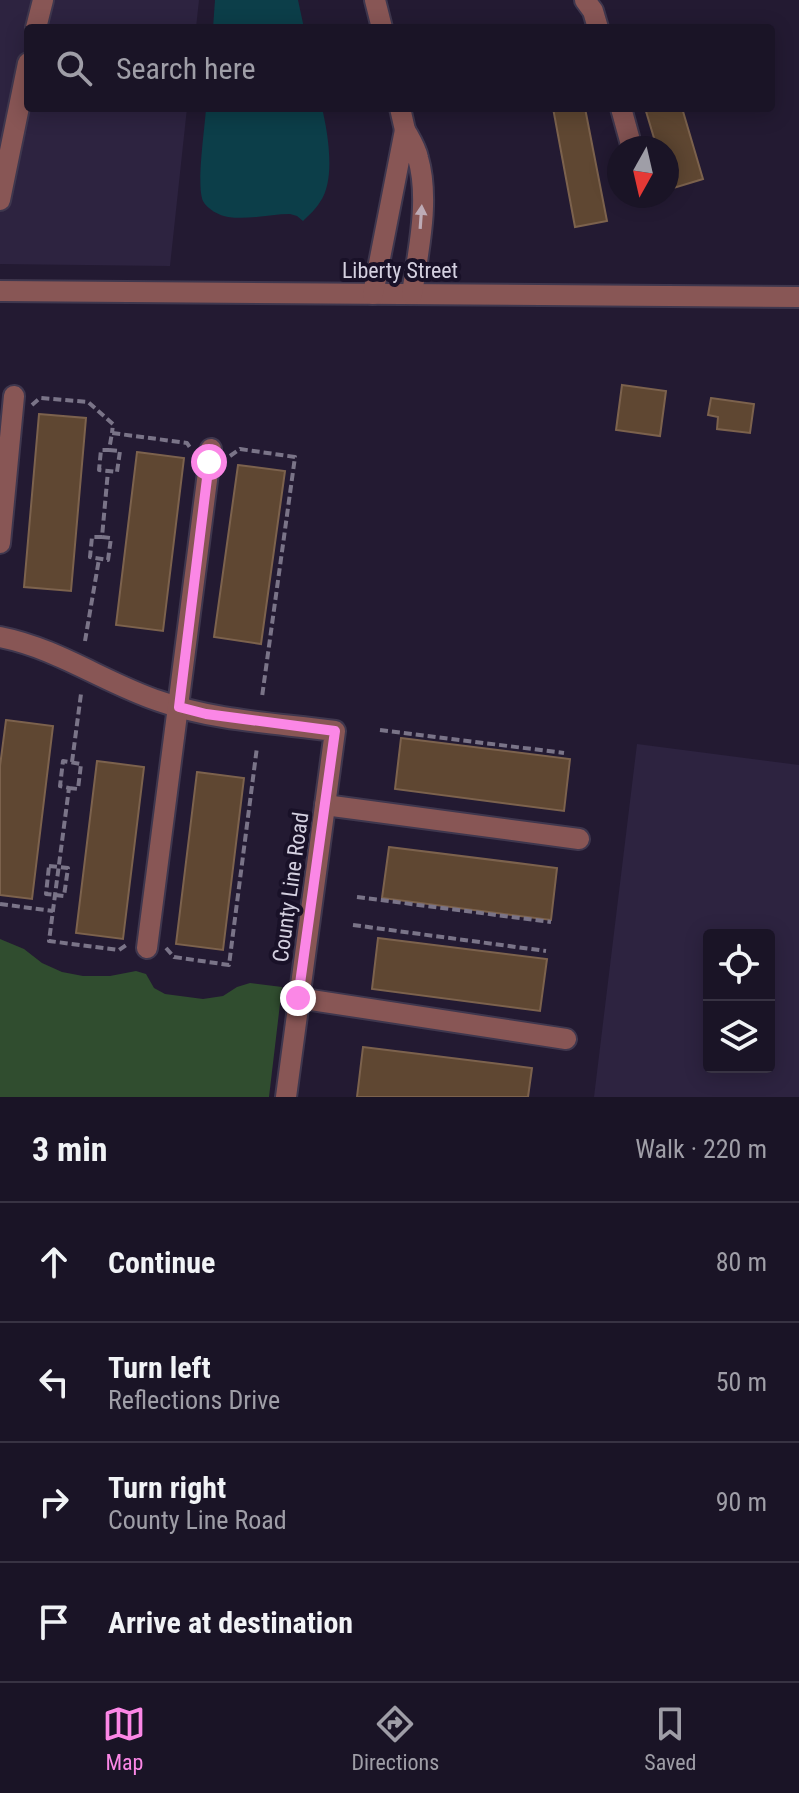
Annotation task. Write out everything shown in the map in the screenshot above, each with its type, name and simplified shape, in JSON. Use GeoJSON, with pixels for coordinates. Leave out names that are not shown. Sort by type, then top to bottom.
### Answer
{"type":"FeatureCollection","features":[{"type":"Feature","properties":{"kind":"street"},"geometry":{"type":"LineString","coordinates":[[37,24],[43,0]]}},
{"type":"Feature","properties":{"kind":"street"},"geometry":{"type":"LineString","coordinates":[[375,0],[381,24]]}},
{"type":"Feature","properties":{"kind":"street"},"geometry":{"type":"LineString","coordinates":[[585,0],[597,24]]}},
{"type":"Feature","properties":{"kind":"street"},"geometry":{"type":"LineString","coordinates":[[0,200],[24,83]]}},
{"type":"Feature","properties":{"kind":"street"},"geometry":{"type":"LineString","coordinates":[[401,112],[405,130],[418,156],[423,196],[412,294]]}},
{"type":"Feature","properties":{"kind":"street"},"geometry":{"type":"LineString","coordinates":[[622,112],[629,136]]}},
{"type":"Feature","properties":{"kind":"street"},"geometry":{"type":"LineString","coordinates":[[373,294],[405,130]]}},
{"type":"Feature","properties":{"kind":"street","name":"Liberty Street"},"geometry":{"type":"LineString","coordinates":[[0,291],[799,297]]}},
{"type":"Feature","properties":{"kind":"street"},"geometry":{"type":"LineString","coordinates":[[0,543],[22,401]]}},
{"type":"Feature","properties":{"kind":"street"},"geometry":{"type":"LineString","coordinates":[[147,948],[210,456]]}},
{"type":"Feature","properties":{"kind":"street"},"geometry":{"type":"LineString","coordinates":[[0,637],[45,649],[156,701],[179,707]]}},
{"type":"Feature","properties":{"kind":"street","name":"County Line Road"},"geometry":{"type":"LineString","coordinates":[[179,707],[206,714],[335,731],[286,1097]]}},
{"type":"Feature","properties":{"kind":"street"},"geometry":{"type":"LineString","coordinates":[[325,805],[579,839]]}},
{"type":"Feature","properties":{"kind":"street"},"geometry":{"type":"LineString","coordinates":[[298,998],[566,1039]]}},
{"type":"Feature","properties":{"kind":"path"},"geometry":{"type":"LineString","coordinates":[[22,401],[40,398],[88,402],[113,424],[109,450]]}},
{"type":"Feature","properties":{"kind":"path"},"geometry":{"type":"LineString","coordinates":[[112,433],[187,443],[199,461],[210,456],[220,463],[240,449],[295,457],[262,697]]}},
{"type":"Feature","properties":{"kind":"path"},"geometry":{"type":"LineString","coordinates":[[101,450],[109,450],[120,451],[117,472],[99,470],[101,450]]}},
{"type":"Feature","properties":{"kind":"path"},"geometry":{"type":"LineString","coordinates":[[102,537],[108,471]]}},
{"type":"Feature","properties":{"kind":"path"},"geometry":{"type":"LineString","coordinates":[[92,537],[102,537],[111,538],[108,560],[90,557],[92,537]]}},
{"type":"Feature","properties":{"kind":"path"},"geometry":{"type":"LineString","coordinates":[[85,641],[99,559]]}},
{"type":"Feature","properties":{"kind":"path"},"geometry":{"type":"LineString","coordinates":[[72,762],[81,694]]}},
{"type":"Feature","properties":{"kind":"path"},"geometry":{"type":"LineString","coordinates":[[380,730],[564,753]]}},
{"type":"Feature","properties":{"kind":"path"},"geometry":{"type":"LineString","coordinates":[[49,866],[68,868],[64,896],[46,894],[49,866]]}},
{"type":"Feature","properties":{"kind":"path"},"geometry":{"type":"LineString","coordinates":[[357,897],[551,922]]}},
{"type":"Feature","properties":{"kind":"path"},"geometry":{"type":"LineString","coordinates":[[0,904],[53,911]]}},
{"type":"Feature","properties":{"kind":"path"},"geometry":{"type":"LineString","coordinates":[[353,925],[546,951]]}},
{"type":"Feature","properties":{"kind":"shaded area"},"geometry":{"type":"Polygon","coordinates":[[[0,0],[199,0],[196,24],[24,24],[24,112],[187,112],[170,266],[0,264],[0,0]]]}},
{"type":"Feature","properties":{"kind":"shaded area"},"geometry":{"type":"Polygon","coordinates":[[[215,0],[298,0],[303,24],[213,24],[215,0]]]}},
{"type":"Feature","properties":{"kind":"shaded area"},"geometry":{"type":"Polygon","coordinates":[[[206,112],[323,112],[328,143],[328,182],[320,202],[303,221],[290,214],[228,217],[214,212],[203,201],[200,183],[206,112]]]}},
{"type":"Feature","properties":{"kind":"shaded area"},"geometry":{"type":"Polygon","coordinates":[[[637,744],[799,765],[799,1097],[594,1097],[637,744]]]}},
{"type":"Feature","properties":{"kind":"shaded area"},"geometry":{"type":"Polygon","coordinates":[[[0,939],[24,949],[42,963],[62,972],[83,976],[110,976],[136,971],[146,974],[154,988],[165,994],[203,999],[223,996],[250,983],[282,987],[269,1097],[0,1097],[0,939]]]}},
{"type":"Feature","properties":{"kind":"building"},"geometry":{"type":"Polygon","coordinates":[[[554,112],[586,112],[607,221],[575,227],[554,112]]]}},
{"type":"Feature","properties":{"kind":"building"},"geometry":{"type":"Polygon","coordinates":[[[646,112],[683,112],[703,179],[679,186],[679,136],[653,136],[646,112]]]}},
{"type":"Feature","properties":{"kind":"building"},"geometry":{"type":"Polygon","coordinates":[[[622,385],[666,391],[660,436],[616,430],[622,385]]]}},
{"type":"Feature","properties":{"kind":"building"},"geometry":{"type":"Polygon","coordinates":[[[711,398],[754,404],[750,433],[717,429],[718,417],[708,415],[711,398]]]}},
{"type":"Feature","properties":{"kind":"building"},"geometry":{"type":"Polygon","coordinates":[[[39,414],[86,418],[71,591],[24,587],[39,414]]]}},
{"type":"Feature","properties":{"kind":"building"},"geometry":{"type":"Polygon","coordinates":[[[137,452],[184,458],[163,631],[116,625],[137,452]]]}},
{"type":"Feature","properties":{"kind":"building"},"geometry":{"type":"Polygon","coordinates":[[[238,465],[285,471],[261,644],[214,637],[238,465]]]}},
{"type":"Feature","properties":{"kind":"building"},"geometry":{"type":"Polygon","coordinates":[[[6,720],[53,726],[32,899],[0,895],[0,766],[6,720]]]}},
{"type":"Feature","properties":{"kind":"building"},"geometry":{"type":"Polygon","coordinates":[[[401,738],[570,759],[564,811],[395,789],[401,738]]]}},
{"type":"Feature","properties":{"kind":"building"},"geometry":{"type":"Polygon","coordinates":[[[97,761],[144,767],[123,939],[76,933],[97,761]]]}},
{"type":"Feature","properties":{"kind":"building"},"geometry":{"type":"Polygon","coordinates":[[[197,772],[244,778],[223,950],[176,944],[197,772]]]}},
{"type":"Feature","properties":{"kind":"building"},"geometry":{"type":"Polygon","coordinates":[[[389,847],[557,868],[551,920],[382,898],[389,847]]]}},
{"type":"Feature","properties":{"kind":"building"},"geometry":{"type":"Polygon","coordinates":[[[378,938],[547,959],[540,1011],[372,989],[378,938]]]}},
{"type":"Feature","properties":{"kind":"building"},"geometry":{"type":"Polygon","coordinates":[[[363,1047],[532,1068],[528,1097],[357,1097],[363,1047]]]}},
{"type":"Feature","properties":{"kind":"route"},"geometry":{"type":"LineString","coordinates":[[209,462],[179,707],[206,714],[335,731],[298,998]]}}]}
